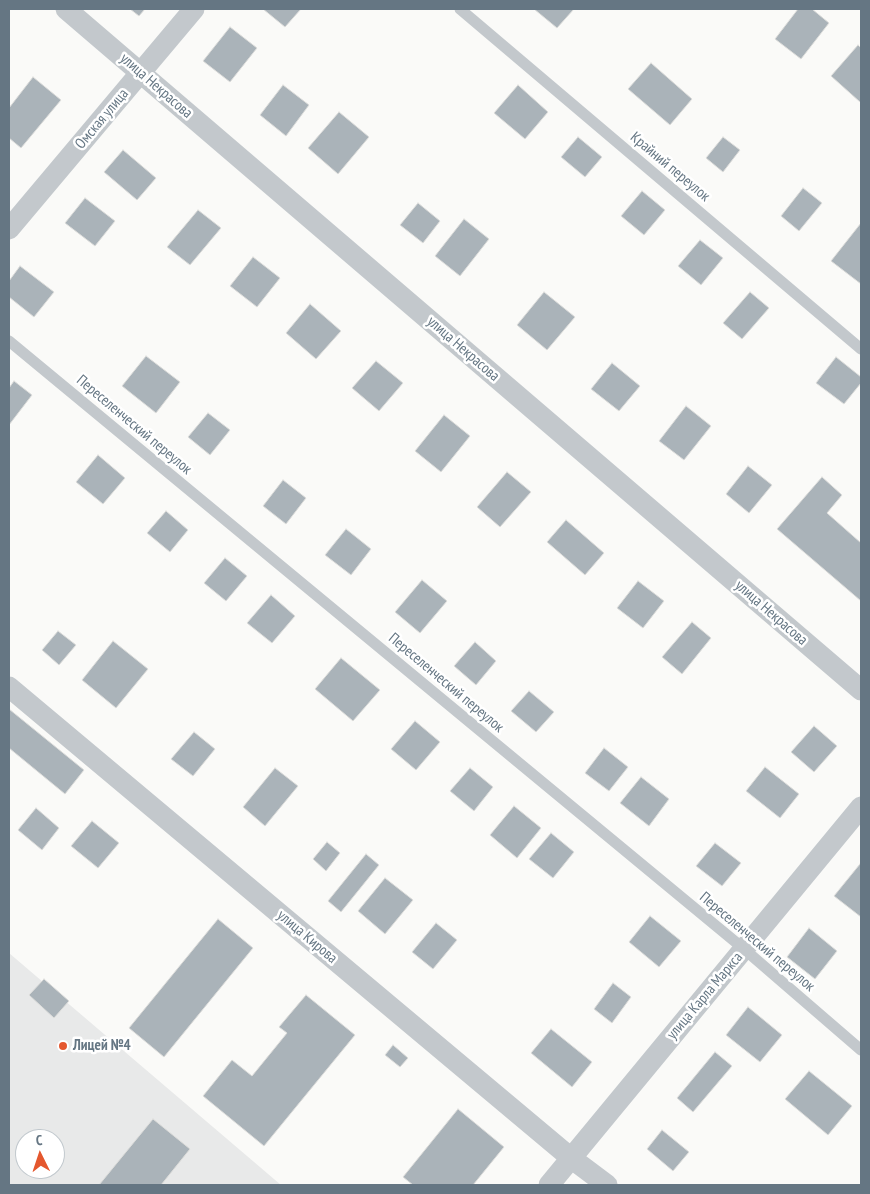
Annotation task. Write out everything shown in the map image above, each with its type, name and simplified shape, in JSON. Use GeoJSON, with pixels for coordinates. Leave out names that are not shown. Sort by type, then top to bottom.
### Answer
{"type":"FeatureCollection","features":[{"type":"Feature","properties":{"kind":"street","name":"улица Некрасова"},"geometry":{"type":"LineString","coordinates":[[66,9],[861,690]]}},
{"type":"Feature","properties":{"kind":"street","name":"Омская улица"},"geometry":{"type":"LineString","coordinates":[[9,229],[194,9]]}},
{"type":"Feature","properties":{"kind":"street","name":"улица Кирова"},"geometry":{"type":"LineString","coordinates":[[9,687],[571,1158],[607,1185]]}},
{"type":"Feature","properties":{"kind":"street","name":"улица Карла Маркса"},"geometry":{"type":"LineString","coordinates":[[549,1185],[861,807]]}},
{"type":"Feature","properties":{"kind":"lane","name":"Крайний переулок"},"geometry":{"type":"LineString","coordinates":[[460,9],[861,349]]}},
{"type":"Feature","properties":{"kind":"lane","name":"Переселенческий переулок"},"geometry":{"type":"LineString","coordinates":[[9,341],[744,949],[861,1050]]}},
{"type":"Feature","properties":{"kind":"shaded area","name":"Лицей №4"},"geometry":{"type":"Polygon","coordinates":[[[9,953],[281,1185],[9,1185],[9,953]]]}},
{"type":"Feature","properties":{"kind":"building"},"geometry":{"type":"Polygon","coordinates":[[[130,9],[145,9],[139,16],[130,9]]]}},
{"type":"Feature","properties":{"kind":"building"},"geometry":{"type":"Polygon","coordinates":[[[263,9],[301,9],[285,27],[263,9]]]}},
{"type":"Feature","properties":{"kind":"building"},"geometry":{"type":"Polygon","coordinates":[[[534,9],[574,9],[557,28],[534,9]]]}},
{"type":"Feature","properties":{"kind":"building"},"geometry":{"type":"Polygon","coordinates":[[[798,9],[812,9],[829,23],[801,59],[775,39],[798,9]]]}},
{"type":"Feature","properties":{"kind":"building"},"geometry":{"type":"Polygon","coordinates":[[[230,27],[257,48],[230,82],[203,61],[230,27]]]}},
{"type":"Feature","properties":{"kind":"building"},"geometry":{"type":"Polygon","coordinates":[[[858,45],[861,48],[860,102],[831,76],[858,45]]]}},
{"type":"Feature","properties":{"kind":"building"},"geometry":{"type":"Polygon","coordinates":[[[651,63],[692,99],[670,125],[628,89],[651,63]]]}},
{"type":"Feature","properties":{"kind":"building"},"geometry":{"type":"Polygon","coordinates":[[[33,77],[61,100],[21,148],[9,138],[9,108],[33,77]]]}},
{"type":"Feature","properties":{"kind":"building"},"geometry":{"type":"Polygon","coordinates":[[[283,85],[309,105],[286,136],[260,115],[283,85]]]}},
{"type":"Feature","properties":{"kind":"building"},"geometry":{"type":"Polygon","coordinates":[[[518,85],[548,112],[525,139],[494,113],[518,85]]]}},
{"type":"Feature","properties":{"kind":"building"},"geometry":{"type":"Polygon","coordinates":[[[339,112],[369,137],[338,174],[308,148],[339,112]]]}},
{"type":"Feature","properties":{"kind":"building"},"geometry":{"type":"Polygon","coordinates":[[[578,137],[602,157],[585,177],[561,157],[578,137]]]}},
{"type":"Feature","properties":{"kind":"building"},"geometry":{"type":"Polygon","coordinates":[[[723,137],[740,150],[723,172],[706,158],[723,137]]]}},
{"type":"Feature","properties":{"kind":"building"},"geometry":{"type":"Polygon","coordinates":[[[123,150],[156,178],[137,200],[104,172],[123,150]]]}},
{"type":"Feature","properties":{"kind":"building"},"geometry":{"type":"Polygon","coordinates":[[[803,188],[822,203],[799,231],[781,216],[803,188]]]}},
{"type":"Feature","properties":{"kind":"building"},"geometry":{"type":"Polygon","coordinates":[[[642,191],[665,210],[644,235],[621,216],[642,191]]]}},
{"type":"Feature","properties":{"kind":"building"},"geometry":{"type":"Polygon","coordinates":[[[85,198],[115,221],[95,246],[65,223],[85,198]]]}},
{"type":"Feature","properties":{"kind":"building"},"geometry":{"type":"Polygon","coordinates":[[[418,203],[440,221],[423,243],[400,225],[418,203]]]}},
{"type":"Feature","properties":{"kind":"building"},"geometry":{"type":"Polygon","coordinates":[[[198,210],[221,228],[190,265],[167,247],[198,210]]]}},
{"type":"Feature","properties":{"kind":"building"},"geometry":{"type":"Polygon","coordinates":[[[464,219],[489,239],[460,276],[435,256],[464,219]]]}},
{"type":"Feature","properties":{"kind":"building"},"geometry":{"type":"Polygon","coordinates":[[[861,223],[861,284],[831,261],[861,223]]]}},
{"type":"Feature","properties":{"kind":"building"},"geometry":{"type":"Polygon","coordinates":[[[700,240],[723,258],[701,285],[678,266],[700,240]]]}},
{"type":"Feature","properties":{"kind":"building"},"geometry":{"type":"Polygon","coordinates":[[[253,257],[280,278],[257,307],[230,286],[253,257]]]}},
{"type":"Feature","properties":{"kind":"building"},"geometry":{"type":"Polygon","coordinates":[[[20,266],[54,292],[34,317],[9,297],[9,281],[20,266]]]}},
{"type":"Feature","properties":{"kind":"building"},"geometry":{"type":"Polygon","coordinates":[[[544,292],[575,317],[547,350],[517,325],[544,292]]]}},
{"type":"Feature","properties":{"kind":"building"},"geometry":{"type":"Polygon","coordinates":[[[750,292],[769,308],[742,339],[723,323],[750,292]]]}},
{"type":"Feature","properties":{"kind":"building"},"geometry":{"type":"Polygon","coordinates":[[[310,304],[341,331],[316,359],[286,333],[310,304]]]}},
{"type":"Feature","properties":{"kind":"building"},"geometry":{"type":"Polygon","coordinates":[[[146,356],[180,382],[156,413],[122,386],[146,356]]]}},
{"type":"Feature","properties":{"kind":"building"},"geometry":{"type":"Polygon","coordinates":[[[836,357],[861,377],[861,383],[844,404],[816,383],[836,357]]]}},
{"type":"Feature","properties":{"kind":"building"},"geometry":{"type":"Polygon","coordinates":[[[376,361],[403,383],[379,411],[352,388],[376,361]]]}},
{"type":"Feature","properties":{"kind":"building"},"geometry":{"type":"Polygon","coordinates":[[[612,363],[640,386],[619,411],[591,389],[612,363]]]}},
{"type":"Feature","properties":{"kind":"building"},"geometry":{"type":"Polygon","coordinates":[[[14,381],[32,395],[9,425],[9,388],[14,381]]]}},
{"type":"Feature","properties":{"kind":"building"},"geometry":{"type":"Polygon","coordinates":[[[686,406],[711,426],[684,460],[659,441],[686,406]]]}},
{"type":"Feature","properties":{"kind":"building"},"geometry":{"type":"Polygon","coordinates":[[[208,413],[230,430],[210,455],[188,437],[208,413]]]}},
{"type":"Feature","properties":{"kind":"building"},"geometry":{"type":"Polygon","coordinates":[[[444,415],[470,436],[441,472],[415,451],[444,415]]]}},
{"type":"Feature","properties":{"kind":"building"},"geometry":{"type":"Polygon","coordinates":[[[98,455],[125,478],[103,504],[76,482],[98,455]]]}},
{"type":"Feature","properties":{"kind":"building"},"geometry":{"type":"Polygon","coordinates":[[[748,466],[772,485],[749,513],[726,494],[748,466]]]}},
{"type":"Feature","properties":{"kind":"building"},"geometry":{"type":"Polygon","coordinates":[[[507,472],[531,492],[500,527],[477,507],[507,472]]]}},
{"type":"Feature","properties":{"kind":"building"},"geometry":{"type":"Polygon","coordinates":[[[822,477],[842,495],[827,513],[861,543],[861,601],[777,529],[822,477]]]}},
{"type":"Feature","properties":{"kind":"building"},"geometry":{"type":"Polygon","coordinates":[[[283,480],[306,498],[286,524],[263,506],[283,480]]]}},
{"type":"Feature","properties":{"kind":"building"},"geometry":{"type":"Polygon","coordinates":[[[166,511],[188,530],[170,552],[147,533],[166,511]]]}},
{"type":"Feature","properties":{"kind":"building"},"geometry":{"type":"Polygon","coordinates":[[[566,520],[604,553],[585,575],[547,542],[566,520]]]}},
{"type":"Feature","properties":{"kind":"building"},"geometry":{"type":"Polygon","coordinates":[[[346,529],[371,549],[351,575],[325,555],[346,529]]]}},
{"type":"Feature","properties":{"kind":"building"},"geometry":{"type":"Polygon","coordinates":[[[225,558],[247,576],[226,601],[204,583],[225,558]]]}},
{"type":"Feature","properties":{"kind":"building"},"geometry":{"type":"Polygon","coordinates":[[[422,580],[447,601],[420,633],[395,612],[422,580]]]}},
{"type":"Feature","properties":{"kind":"building"},"geometry":{"type":"Polygon","coordinates":[[[638,581],[664,601],[643,628],[617,608],[638,581]]]}},
{"type":"Feature","properties":{"kind":"building"},"geometry":{"type":"Polygon","coordinates":[[[271,595],[295,616],[272,643],[247,623],[271,595]]]}},
{"type":"Feature","properties":{"kind":"building"},"geometry":{"type":"Polygon","coordinates":[[[692,622],[711,638],[682,674],[662,657],[692,622]]]}},
{"type":"Feature","properties":{"kind":"building"},"geometry":{"type":"Polygon","coordinates":[[[58,631],[76,645],[59,665],[42,650],[58,631]]]}},
{"type":"Feature","properties":{"kind":"building"},"geometry":{"type":"Polygon","coordinates":[[[113,641],[148,669],[116,708],[82,680],[113,641]]]}},
{"type":"Feature","properties":{"kind":"building"},"geometry":{"type":"Polygon","coordinates":[[[475,642],[496,661],[476,685],[454,666],[475,642]]]}},
{"type":"Feature","properties":{"kind":"building"},"geometry":{"type":"Polygon","coordinates":[[[341,658],[380,690],[353,721],[315,689],[341,658]]]}},
{"type":"Feature","properties":{"kind":"building"},"geometry":{"type":"Polygon","coordinates":[[[529,691],[554,712],[536,732],[511,711],[529,691]]]}},
{"type":"Feature","properties":{"kind":"building"},"geometry":{"type":"Polygon","coordinates":[[[9,709],[84,770],[65,794],[9,748],[9,709]]]}},
{"type":"Feature","properties":{"kind":"building"},"geometry":{"type":"Polygon","coordinates":[[[415,721],[440,742],[416,770],[391,749],[415,721]]]}},
{"type":"Feature","properties":{"kind":"building"},"geometry":{"type":"Polygon","coordinates":[[[814,726],[837,746],[814,772],[791,752],[814,726]]]}},
{"type":"Feature","properties":{"kind":"building"},"geometry":{"type":"Polygon","coordinates":[[[194,732],[215,749],[193,776],[171,759],[194,732]]]}},
{"type":"Feature","properties":{"kind":"building"},"geometry":{"type":"Polygon","coordinates":[[[604,748],[628,767],[609,791],[585,773],[604,748]]]}},
{"type":"Feature","properties":{"kind":"building"},"geometry":{"type":"Polygon","coordinates":[[[765,767],[799,794],[780,818],[746,791],[765,767]]]}},
{"type":"Feature","properties":{"kind":"building"},"geometry":{"type":"Polygon","coordinates":[[[275,768],[298,786],[265,826],[243,807],[275,768]]]}},
{"type":"Feature","properties":{"kind":"building"},"geometry":{"type":"Polygon","coordinates":[[[470,768],[493,787],[474,811],[450,791],[470,768]]]}},
{"type":"Feature","properties":{"kind":"building"},"geometry":{"type":"Polygon","coordinates":[[[641,777],[669,799],[649,826],[620,803],[641,777]]]}},
{"type":"Feature","properties":{"kind":"building"},"geometry":{"type":"Polygon","coordinates":[[[514,806],[541,828],[517,858],[490,835],[514,806]]]}},
{"type":"Feature","properties":{"kind":"building"},"geometry":{"type":"Polygon","coordinates":[[[36,808],[59,828],[42,850],[18,830],[36,808]]]}},
{"type":"Feature","properties":{"kind":"building"},"geometry":{"type":"Polygon","coordinates":[[[92,821],[119,843],[98,868],[71,846],[92,821]]]}},
{"type":"Feature","properties":{"kind":"building"},"geometry":{"type":"Polygon","coordinates":[[[551,833],[574,852],[553,878],[529,859],[551,833]]]}},
{"type":"Feature","properties":{"kind":"building"},"geometry":{"type":"Polygon","coordinates":[[[327,842],[340,853],[326,871],[313,859],[327,842]]]}},
{"type":"Feature","properties":{"kind":"building"},"geometry":{"type":"Polygon","coordinates":[[[715,843],[741,863],[722,886],[696,866],[715,843]]]}},
{"type":"Feature","properties":{"kind":"building"},"geometry":{"type":"Polygon","coordinates":[[[366,854],[379,865],[341,912],[328,901],[366,854]]]}},
{"type":"Feature","properties":{"kind":"building"},"geometry":{"type":"Polygon","coordinates":[[[861,864],[861,917],[834,896],[861,864]]]}},
{"type":"Feature","properties":{"kind":"building"},"geometry":{"type":"Polygon","coordinates":[[[385,878],[413,900],[385,934],[358,911],[385,878]]]}},
{"type":"Feature","properties":{"kind":"building"},"geometry":{"type":"Polygon","coordinates":[[[650,916],[681,941],[659,967],[629,942],[650,916]]]}},
{"type":"Feature","properties":{"kind":"building"},"geometry":{"type":"Polygon","coordinates":[[[218,919],[253,948],[164,1057],[129,1028],[218,919]]]}},
{"type":"Feature","properties":{"kind":"building"},"geometry":{"type":"Polygon","coordinates":[[[436,923],[457,940],[433,969],[412,952],[436,923]]]}},
{"type":"Feature","properties":{"kind":"building"},"geometry":{"type":"Polygon","coordinates":[[[809,928],[837,951],[815,979],[787,957],[809,928]]]}},
{"type":"Feature","properties":{"kind":"building"},"geometry":{"type":"Polygon","coordinates":[[[44,979],[69,1001],[54,1018],[29,995],[44,979]]]}},
{"type":"Feature","properties":{"kind":"building"},"geometry":{"type":"Polygon","coordinates":[[[613,983],[631,997],[612,1023],[594,1009],[613,983]]]}},
{"type":"Feature","properties":{"kind":"building"},"geometry":{"type":"Polygon","coordinates":[[[306,995],[355,1035],[264,1146],[203,1096],[232,1060],[252,1076],[287,1033],[279,1027],[306,995]]]}},
{"type":"Feature","properties":{"kind":"building"},"geometry":{"type":"Polygon","coordinates":[[[748,1007],[782,1035],[760,1062],[726,1035],[748,1007]]]}},
{"type":"Feature","properties":{"kind":"building"},"geometry":{"type":"Polygon","coordinates":[[[551,1029],[592,1062],[572,1087],[531,1053],[551,1029]]]}},
{"type":"Feature","properties":{"kind":"building"},"geometry":{"type":"Polygon","coordinates":[[[393,1045],[408,1058],[400,1067],[385,1055],[393,1045]]]}},
{"type":"Feature","properties":{"kind":"building"},"geometry":{"type":"Polygon","coordinates":[[[715,1052],[732,1066],[693,1112],[677,1098],[715,1052]]]}},
{"type":"Feature","properties":{"kind":"building"},"geometry":{"type":"Polygon","coordinates":[[[809,1071],[852,1106],[828,1135],[785,1099],[809,1071]]]}},
{"type":"Feature","properties":{"kind":"building"},"geometry":{"type":"Polygon","coordinates":[[[458,1109],[504,1147],[473,1185],[413,1185],[403,1177],[458,1109]]]}},
{"type":"Feature","properties":{"kind":"building"},"geometry":{"type":"Polygon","coordinates":[[[153,1119],[190,1149],[161,1185],[99,1185],[153,1119]]]}},
{"type":"Feature","properties":{"kind":"building"},"geometry":{"type":"Polygon","coordinates":[[[662,1130],[689,1152],[673,1171],[647,1149],[662,1130]]]}},
{"type":"Feature","properties":{"kind":"place","name":"Лицей №4"},"geometry":{"type":"Point","coordinates":[63,1046]}}]}
